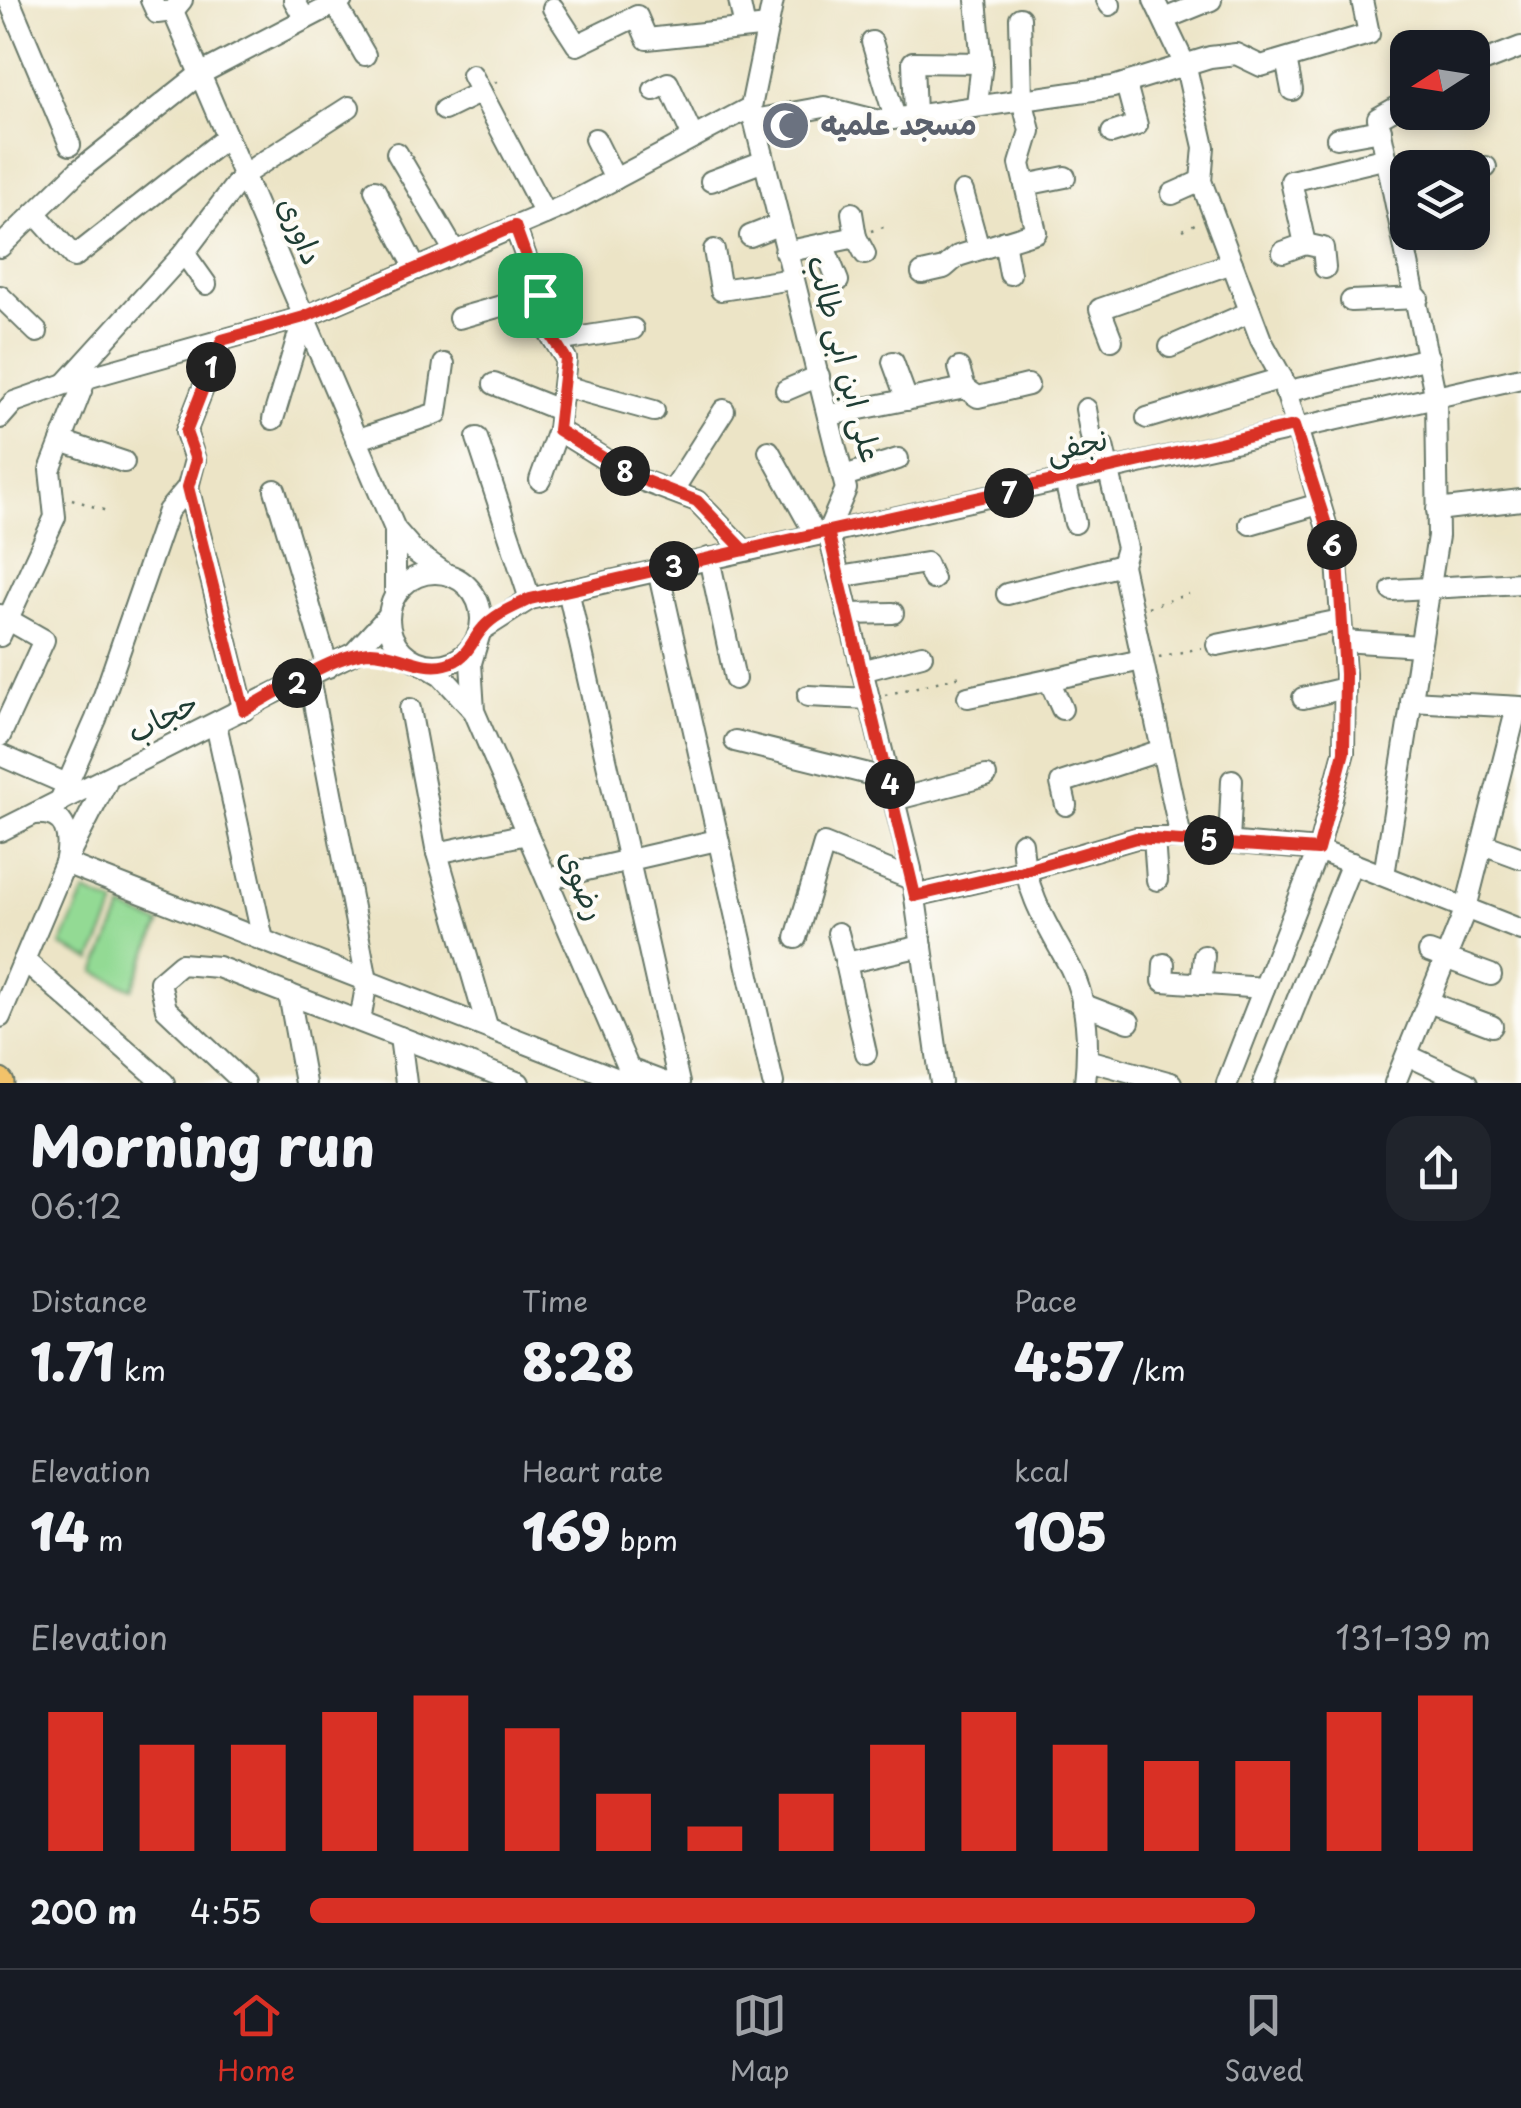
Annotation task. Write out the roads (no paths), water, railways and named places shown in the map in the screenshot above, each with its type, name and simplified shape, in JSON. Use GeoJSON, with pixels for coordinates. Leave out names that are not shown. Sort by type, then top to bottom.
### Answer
{"type":"FeatureCollection","features":[{"type":"Feature","properties":{"kind":"street"},"geometry":{"type":"LineString","coordinates":[[9,0],[70,145]]}},
{"type":"Feature","properties":{"kind":"street"},"geometry":{"type":"LineString","coordinates":[[151,0],[157,13],[177,6]]}},
{"type":"Feature","properties":{"kind":"street"},"geometry":{"type":"LineString","coordinates":[[294,0],[305,19]]}},
{"type":"Feature","properties":{"kind":"street"},"geometry":{"type":"LineString","coordinates":[[739,0],[745,28]]}},
{"type":"Feature","properties":{"kind":"street","name":"علی ابن ابی طالب"},"geometry":{"type":"LineString","coordinates":[[773,0],[753,113],[844,476],[846,489],[821,533]]}},
{"type":"Feature","properties":{"kind":"street"},"geometry":{"type":"LineString","coordinates":[[976,0],[982,64],[978,104]]}},
{"type":"Feature","properties":{"kind":"street"},"geometry":{"type":"LineString","coordinates":[[1211,0],[1159,10],[1186,67],[1204,147],[1201,181],[1250,312],[1284,385],[1338,561],[1345,688],[1344,752],[1318,850],[1227,1083]]}},
{"type":"Feature","properties":{"kind":"street"},"geometry":{"type":"LineString","coordinates":[[4,402],[304,317],[544,214],[693,138],[753,113],[824,107],[880,121],[1126,84],[1236,54],[1261,66],[1369,34],[1362,0]]}},
{"type":"Feature","properties":{"kind":"street"},"geometry":{"type":"LineString","coordinates":[[0,247],[78,170],[200,74],[339,2],[366,54]]}},
{"type":"Feature","properties":{"kind":"street","name":"داوری"},"geometry":{"type":"LineString","coordinates":[[177,6],[200,74],[395,530]]}},
{"type":"Feature","properties":{"kind":"street"},"geometry":{"type":"LineString","coordinates":[[553,8],[578,46],[637,16],[648,39],[768,26]]}},
{"type":"Feature","properties":{"kind":"street"},"geometry":{"type":"LineString","coordinates":[[922,273],[944,268],[958,256],[979,249],[1043,237],[1020,164],[1030,131],[1022,99],[1020,18]]}},
{"type":"Feature","properties":{"kind":"street"},"geometry":{"type":"LineString","coordinates":[[872,42],[905,117]]}},
{"type":"Feature","properties":{"kind":"street"},"geometry":{"type":"LineString","coordinates":[[1490,59],[1521,47]]}},
{"type":"Feature","properties":{"kind":"street"},"geometry":{"type":"LineString","coordinates":[[1286,59],[1292,90]]}},
{"type":"Feature","properties":{"kind":"street"},"geometry":{"type":"LineString","coordinates":[[905,117],[913,62],[982,64]]}},
{"type":"Feature","properties":{"kind":"street"},"geometry":{"type":"LineString","coordinates":[[654,90],[668,82],[693,138]]}},
{"type":"Feature","properties":{"kind":"street"},"geometry":{"type":"LineString","coordinates":[[444,110],[477,84],[544,214]]}},
{"type":"Feature","properties":{"kind":"street"},"geometry":{"type":"LineString","coordinates":[[1112,133],[1137,125],[1126,84]]}},
{"type":"Feature","properties":{"kind":"street"},"geometry":{"type":"LineString","coordinates":[[65,384],[184,254],[243,176],[349,106]]}},
{"type":"Feature","properties":{"kind":"street"},"geometry":{"type":"LineString","coordinates":[[1337,138],[1380,124],[1390,116]]}},
{"type":"Feature","properties":{"kind":"street"},"geometry":{"type":"LineString","coordinates":[[1380,124],[1390,169]]}},
{"type":"Feature","properties":{"kind":"street"},"geometry":{"type":"LineString","coordinates":[[34,213],[74,257],[227,136]]}},
{"type":"Feature","properties":{"kind":"street"},"geometry":{"type":"LineString","coordinates":[[595,139],[614,179]]}},
{"type":"Feature","properties":{"kind":"street"},"geometry":{"type":"LineString","coordinates":[[397,153],[455,252]]}},
{"type":"Feature","properties":{"kind":"street"},"geometry":{"type":"LineString","coordinates":[[1305,244],[1292,180],[1387,158]]}},
{"type":"Feature","properties":{"kind":"street"},"geometry":{"type":"LineString","coordinates":[[711,181],[764,162]]}},
{"type":"Feature","properties":{"kind":"street"},"geometry":{"type":"LineString","coordinates":[[1025,185],[1065,176]]}},
{"type":"Feature","properties":{"kind":"street"},"geometry":{"type":"LineString","coordinates":[[1172,194],[1201,181]]}},
{"type":"Feature","properties":{"kind":"street"},"geometry":{"type":"LineString","coordinates":[[375,190],[416,269]]}},
{"type":"Feature","properties":{"kind":"street"},"geometry":{"type":"LineString","coordinates":[[963,192],[979,249]]}},
{"type":"Feature","properties":{"kind":"street"},"geometry":{"type":"LineString","coordinates":[[785,252],[823,244],[861,245],[852,214]]}},
{"type":"Feature","properties":{"kind":"street"},"geometry":{"type":"LineString","coordinates":[[750,236],[778,225]]}},
{"type":"Feature","properties":{"kind":"street"},"geometry":{"type":"LineString","coordinates":[[515,226],[540,295],[544,324],[566,359],[559,420],[540,480]]}},
{"type":"Feature","properties":{"kind":"street"},"geometry":{"type":"LineString","coordinates":[[1004,242],[1010,274]]}},
{"type":"Feature","properties":{"kind":"street"},"geometry":{"type":"LineString","coordinates":[[823,244],[838,281]]}},
{"type":"Feature","properties":{"kind":"street"},"geometry":{"type":"LineString","coordinates":[[1284,252],[1305,244],[1323,248],[1324,268]]}},
{"type":"Feature","properties":{"kind":"street"},"geometry":{"type":"LineString","coordinates":[[714,250],[721,290],[792,279]]}},
{"type":"Feature","properties":{"kind":"street"},"geometry":{"type":"LineString","coordinates":[[1384,876],[1429,588],[1437,510],[1436,399],[1409,250]]}},
{"type":"Feature","properties":{"kind":"street"},"geometry":{"type":"LineString","coordinates":[[184,254],[206,284]]}},
{"type":"Feature","properties":{"kind":"street"},"geometry":{"type":"LineString","coordinates":[[1112,340],[1100,309],[1232,262]]}},
{"type":"Feature","properties":{"kind":"street"},"geometry":{"type":"LineString","coordinates":[[459,318],[540,295]]}},
{"type":"Feature","properties":{"kind":"street"},"geometry":{"type":"LineString","coordinates":[[0,296],[37,332]]}},
{"type":"Feature","properties":{"kind":"street"},"geometry":{"type":"LineString","coordinates":[[1350,302],[1418,298]]}},
{"type":"Feature","properties":{"kind":"street"},"geometry":{"type":"LineString","coordinates":[[1170,347],[1250,312]]}},
{"type":"Feature","properties":{"kind":"street"},"geometry":{"type":"LineString","coordinates":[[273,419],[304,317]]}},
{"type":"Feature","properties":{"kind":"street"},"geometry":{"type":"LineString","coordinates":[[556,341],[633,329]]}},
{"type":"Feature","properties":{"kind":"street"},"geometry":{"type":"LineString","coordinates":[[0,755],[64,794],[168,511],[188,487],[196,460],[186,432],[222,340]]}},
{"type":"Feature","properties":{"kind":"street"},"geometry":{"type":"LineString","coordinates":[[1147,418],[1284,385],[1429,358]]}},
{"type":"Feature","properties":{"kind":"street"},"geometry":{"type":"LineString","coordinates":[[893,362],[907,400]]}},
{"type":"Feature","properties":{"kind":"street"},"geometry":{"type":"LineString","coordinates":[[356,440],[437,413],[444,364]]}},
{"type":"Feature","properties":{"kind":"street"},"geometry":{"type":"LineString","coordinates":[[786,390],[819,376]]}},
{"type":"Feature","properties":{"kind":"street"},"geometry":{"type":"LineString","coordinates":[[0,736],[44,640],[4,623],[55,517],[50,470],[86,378]]}},
{"type":"Feature","properties":{"kind":"street"},"geometry":{"type":"LineString","coordinates":[[830,416],[907,400],[962,378],[978,396],[1028,385]]}},
{"type":"Feature","properties":{"kind":"street","name":"نجفی"},"geometry":{"type":"LineString","coordinates":[[530,599],[1521,378]]}},
{"type":"Feature","properties":{"kind":"street"},"geometry":{"type":"LineString","coordinates":[[494,384],[559,420],[633,476],[697,501],[744,550]]}},
{"type":"Feature","properties":{"kind":"street"},"geometry":{"type":"LineString","coordinates":[[564,386],[654,411]]}},
{"type":"Feature","properties":{"kind":"street"},"geometry":{"type":"LineString","coordinates":[[1086,409],[1091,437],[1103,446],[1128,548],[1122,565],[1181,838]]}},
{"type":"Feature","properties":{"kind":"street"},"geometry":{"type":"LineString","coordinates":[[673,490],[724,410]]}},
{"type":"Feature","properties":{"kind":"street"},"geometry":{"type":"LineString","coordinates":[[477,438],[530,599]]}},
{"type":"Feature","properties":{"kind":"street"},"geometry":{"type":"LineString","coordinates":[[61,441],[124,462]]}},
{"type":"Feature","properties":{"kind":"street"},"geometry":{"type":"LineString","coordinates":[[769,451],[821,533],[839,577],[914,888],[941,1083]]}},
{"type":"Feature","properties":{"kind":"street"},"geometry":{"type":"LineString","coordinates":[[844,476],[898,458]]}},
{"type":"Feature","properties":{"kind":"street"},"geometry":{"type":"LineString","coordinates":[[1065,480],[1075,523]]}},
{"type":"Feature","properties":{"kind":"street"},"geometry":{"type":"LineString","coordinates":[[188,487],[244,710]]}},
{"type":"Feature","properties":{"kind":"street"},"geometry":{"type":"LineString","coordinates":[[275,490],[318,672],[367,981],[360,1021]]}},
{"type":"Feature","properties":{"kind":"street"},"geometry":{"type":"LineString","coordinates":[[1437,510],[1521,500]]}},
{"type":"Feature","properties":{"kind":"street"},"geometry":{"type":"LineString","coordinates":[[1250,524],[1319,504]]}},
{"type":"Feature","properties":{"kind":"street"},"geometry":{"type":"LineString","coordinates":[[395,530],[416,552],[457,580],[490,596],[530,599]]}},
{"type":"Feature","properties":{"kind":"street"},"geometry":{"type":"LineString","coordinates":[[395,530],[393,640],[414,660],[441,675],[474,711]]}},
{"type":"Feature","properties":{"kind":"street"},"geometry":{"type":"LineString","coordinates":[[709,558],[735,679]]}},
{"type":"Feature","properties":{"kind":"street"},"geometry":{"type":"LineString","coordinates":[[839,577],[926,563],[933,580]]}},
{"type":"Feature","properties":{"kind":"street"},"geometry":{"type":"LineString","coordinates":[[1007,594],[1122,565]]}},
{"type":"Feature","properties":{"kind":"street"},"geometry":{"type":"LineString","coordinates":[[658,570],[773,1083]]}},
{"type":"Feature","properties":{"kind":"street"},"geometry":{"type":"LineString","coordinates":[[354,653],[417,576],[457,580],[479,606],[479,634],[471,663],[474,711]]}},
{"type":"Feature","properties":{"kind":"street"},"geometry":{"type":"LineString","coordinates":[[1392,590],[1521,583]]}},
{"type":"Feature","properties":{"kind":"street"},"geometry":{"type":"LineString","coordinates":[[568,590],[679,1083]]}},
{"type":"Feature","properties":{"kind":"street"},"geometry":{"type":"LineString","coordinates":[[354,653],[444,665],[458,660],[479,634],[530,599]]}},
{"type":"Feature","properties":{"kind":"street"},"geometry":{"type":"LineString","coordinates":[[848,614],[893,613]]}},
{"type":"Feature","properties":{"kind":"street"},"geometry":{"type":"LineString","coordinates":[[1217,645],[1341,630],[1420,646]]}},
{"type":"Feature","properties":{"kind":"street","name":"حجاب"},"geometry":{"type":"LineString","coordinates":[[0,831],[64,794],[106,781],[354,653]]}},
{"type":"Feature","properties":{"kind":"street"},"geometry":{"type":"LineString","coordinates":[[862,671],[922,655]]}},
{"type":"Feature","properties":{"kind":"street"},"geometry":{"type":"LineString","coordinates":[[964,687],[1049,680],[1142,660]]}},
{"type":"Feature","properties":{"kind":"street"},"geometry":{"type":"LineString","coordinates":[[1049,680],[1062,709]]}},
{"type":"Feature","properties":{"kind":"street"},"geometry":{"type":"LineString","coordinates":[[1303,698],[1345,688]]}},
{"type":"Feature","properties":{"kind":"street"},"geometry":{"type":"LineString","coordinates":[[808,696],[869,698]]}},
{"type":"Feature","properties":{"kind":"street"},"geometry":{"type":"LineString","coordinates":[[1395,1083],[1428,1002],[1438,953],[1466,908],[1519,707],[1412,700]]}},
{"type":"Feature","properties":{"kind":"street"},"geometry":{"type":"LineString","coordinates":[[410,709],[438,853],[486,1026]]}},
{"type":"Feature","properties":{"kind":"street","name":"رضوی"},"geometry":{"type":"LineString","coordinates":[[474,711],[630,1078]]}},
{"type":"Feature","properties":{"kind":"street"},"geometry":{"type":"LineString","coordinates":[[216,724],[263,940]]}},
{"type":"Feature","properties":{"kind":"street"},"geometry":{"type":"LineString","coordinates":[[735,741],[889,779]]}},
{"type":"Feature","properties":{"kind":"street"},"geometry":{"type":"LineString","coordinates":[[1066,805],[1062,783],[1162,750]]}},
{"type":"Feature","properties":{"kind":"street"},"geometry":{"type":"LineString","coordinates":[[894,800],[986,776]]}},
{"type":"Feature","properties":{"kind":"street"},"geometry":{"type":"LineString","coordinates":[[1229,842],[1232,780]]}},
{"type":"Feature","properties":{"kind":"street","name":"حجاب"},"geometry":{"type":"LineString","coordinates":[[0,1017],[106,781]]}},
{"type":"Feature","properties":{"kind":"street"},"geometry":{"type":"LineString","coordinates":[[35,814],[48,813],[66,826],[70,840],[66,863],[486,1026],[630,1078],[666,1083]]}},
{"type":"Feature","properties":{"kind":"street"},"geometry":{"type":"LineString","coordinates":[[438,853],[527,834]]}},
{"type":"Feature","properties":{"kind":"street"},"geometry":{"type":"LineString","coordinates":[[1154,838],[1157,880]]}},
{"type":"Feature","properties":{"kind":"street"},"geometry":{"type":"LineString","coordinates":[[796,938],[824,844],[914,888],[1023,871],[1122,841],[1154,838],[1318,850],[1521,930]]}},
{"type":"Feature","properties":{"kind":"street"},"geometry":{"type":"LineString","coordinates":[[547,879],[717,840]]}},
{"type":"Feature","properties":{"kind":"street"},"geometry":{"type":"LineString","coordinates":[[1022,843],[1023,871],[1056,947],[1071,968],[1082,1004],[1088,1060],[1085,1083]]}},
{"type":"Feature","properties":{"kind":"street"},"geometry":{"type":"LineString","coordinates":[[1483,844],[1521,858]]}},
{"type":"Feature","properties":{"kind":"street"},"geometry":{"type":"LineString","coordinates":[[1264,1083],[1352,863]]}},
{"type":"Feature","properties":{"kind":"street"},"geometry":{"type":"LineString","coordinates":[[838,932],[866,1053]]}},
{"type":"Feature","properties":{"kind":"street"},"geometry":{"type":"LineString","coordinates":[[846,963],[922,946]]}},
{"type":"Feature","properties":{"kind":"street"},"geometry":{"type":"LineString","coordinates":[[1438,953],[1491,974]]}},
{"type":"Feature","properties":{"kind":"street"},"geometry":{"type":"LineString","coordinates":[[1201,984],[1204,956]]}},
{"type":"Feature","properties":{"kind":"street"},"geometry":{"type":"LineString","coordinates":[[24,960],[164,1083]]}},
{"type":"Feature","properties":{"kind":"street"},"geometry":{"type":"LineString","coordinates":[[244,1083],[166,1010],[160,982],[181,964],[218,966],[400,1036],[497,1079],[519,1083]]}},
{"type":"Feature","properties":{"kind":"street"},"geometry":{"type":"LineString","coordinates":[[1163,981],[1264,988]]}},
{"type":"Feature","properties":{"kind":"street"},"geometry":{"type":"LineString","coordinates":[[289,994],[305,1083]]}},
{"type":"Feature","properties":{"kind":"street"},"geometry":{"type":"LineString","coordinates":[[1428,1002],[1492,1026]]}},
{"type":"Feature","properties":{"kind":"street"},"geometry":{"type":"LineString","coordinates":[[1082,1004],[1128,1022]]}},
{"type":"Feature","properties":{"kind":"street"},"geometry":{"type":"LineString","coordinates":[[400,1036],[406,1083]]}},
{"type":"Feature","properties":{"kind":"street"},"geometry":{"type":"LineString","coordinates":[[1407,1054],[1467,1083]]}},
{"type":"Feature","properties":{"kind":"street"},"geometry":{"type":"LineString","coordinates":[[1088,1060],[1170,1083]]}},
{"type":"Feature","properties":{"kind":"place","name":"مسجد علمیه"},"geometry":{"type":"Point","coordinates":[786,125]}}]}
